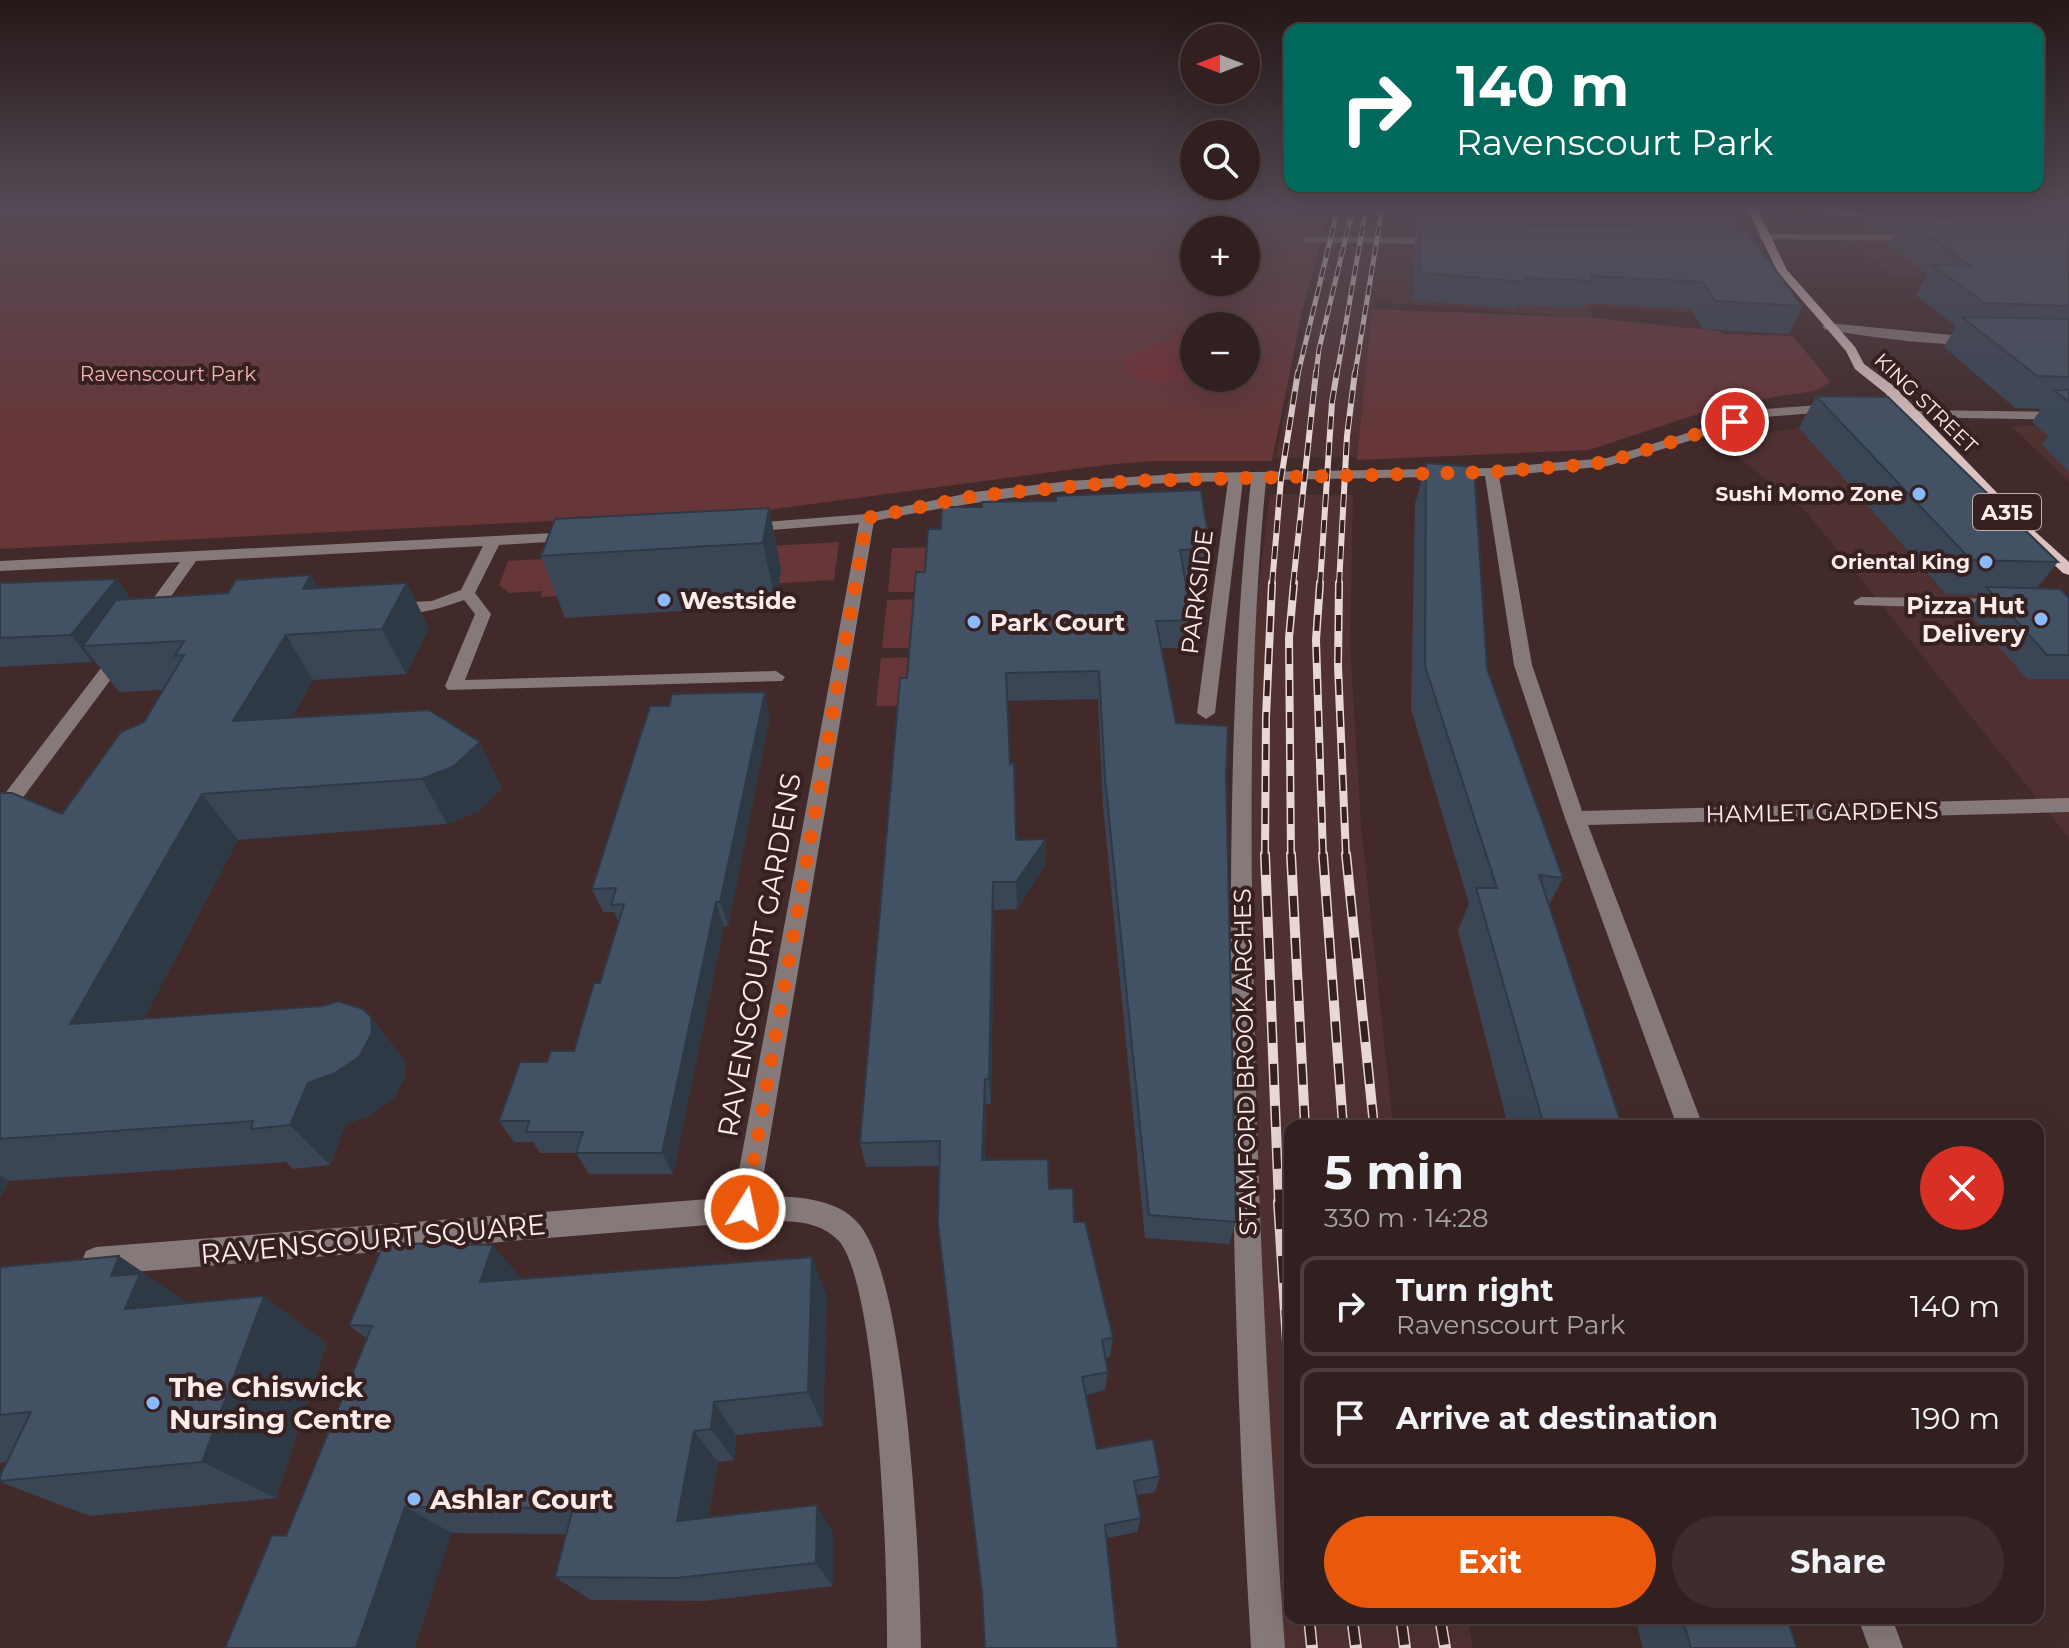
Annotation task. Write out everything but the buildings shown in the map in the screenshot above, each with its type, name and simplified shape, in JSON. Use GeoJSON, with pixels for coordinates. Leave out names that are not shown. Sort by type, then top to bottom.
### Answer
{"type":"FeatureCollection","features":[{"type":"Feature","properties":{"kind":"main road","name":"KING STREET"},"geometry":{"type":"LineString","coordinates":[[1794,285],[1851,350],[1859,366],[1883,383],[2004,510],[2069,570]]}},
{"type":"Feature","properties":{"kind":"street"},"geometry":{"type":"LineString","coordinates":[[1828,327],[1938,340],[1982,341]]}},
{"type":"Feature","properties":{"kind":"street"},"geometry":{"type":"LineString","coordinates":[[736,528],[867,518],[1016,491],[1247,476],[1491,472],[1608,462],[1765,413],[1846,407]]}},
{"type":"Feature","properties":{"kind":"street"},"geometry":{"type":"LineString","coordinates":[[1884,407],[2069,416]]}},
{"type":"Feature","properties":{"kind":"street"},"geometry":{"type":"LineString","coordinates":[[1491,472],[1523,665],[1575,818],[1688,1120]]}},
{"type":"Feature","properties":{"kind":"street","name":"PARKSIDE"},"geometry":{"type":"LineString","coordinates":[[1206,713],[1247,476]]}},
{"type":"Feature","properties":{"kind":"street","name":"STAMFORD BROOK ARCHES"},"geometry":{"type":"LineString","coordinates":[[1247,476],[1240,850],[1243,1095],[1259,1515],[1268,1648]]}},
{"type":"Feature","properties":{"kind":"street","name":"RAVENSCOURT GARDENS"},"geometry":{"type":"LineString","coordinates":[[745,1209],[867,518]]}},
{"type":"Feature","properties":{"kind":"street"},"geometry":{"type":"LineString","coordinates":[[0,566],[584,536]]}},
{"type":"Feature","properties":{"kind":"street"},"geometry":{"type":"LineString","coordinates":[[372,609],[434,606],[467,593],[493,542]]}},
{"type":"Feature","properties":{"kind":"street"},"geometry":{"type":"LineString","coordinates":[[0,814],[191,557]]}},
{"type":"Feature","properties":{"kind":"street"},"geometry":{"type":"LineString","coordinates":[[467,593],[483,614],[454,686],[776,677]]}},
{"type":"Feature","properties":{"kind":"street"},"geometry":{"type":"LineString","coordinates":[[1861,602],[2024,604]]}},
{"type":"Feature","properties":{"kind":"street"},"geometry":{"type":"LineString","coordinates":[[137,632],[172,621]]}},
{"type":"Feature","properties":{"kind":"street","name":"HAMLET GARDENS"},"geometry":{"type":"LineString","coordinates":[[1575,818],[2069,805]]}},
{"type":"Feature","properties":{"kind":"street"},"geometry":{"type":"LineString","coordinates":[[745,1209],[815,1211],[852,1234],[867,1264],[893,1429],[904,1648]]}},
{"type":"Feature","properties":{"kind":"street","name":"RAVENSCOURT SQUARE"},"geometry":{"type":"LineString","coordinates":[[64,1263],[745,1209]]}},
{"type":"Feature","properties":{"kind":"street"},"geometry":{"type":"LineString","coordinates":[[1877,1624],[1886,1648]]}},
{"type":"Feature","properties":{"kind":"shaded area"},"geometry":{"type":"Polygon","coordinates":[[[1315,285],[1687,285],[1705,314],[1589,307],[1593,318],[1373,302],[1358,457],[1275,458],[1315,285]]]}},
{"type":"Feature","properties":{"kind":"shaded area"},"geometry":{"type":"Polygon","coordinates":[[[1180,334],[1180,379],[1154,381],[1135,377],[1123,363],[1128,357],[1180,334]]]}},
{"type":"Feature","properties":{"kind":"shaded area"},"geometry":{"type":"Polygon","coordinates":[[[1847,422],[2069,627],[2069,838],[1805,510],[1725,447],[1753,434],[1847,422]]]}},
{"type":"Feature","properties":{"kind":"shaded area"},"geometry":{"type":"Polygon","coordinates":[[[2011,426],[2069,426],[2069,482],[2011,426]]]}},
{"type":"Feature","properties":{"kind":"shaded area"},"geometry":{"type":"Polygon","coordinates":[[[1270,494],[1353,495],[1350,644],[1361,825],[1392,1120],[1284,1120],[1284,1624],[1469,1624],[1473,1648],[1285,1648],[1252,1085],[1248,814],[1253,635],[1270,494]]]}},
{"type":"Feature","properties":{"kind":"green space","name":"Ravenscourt Park"},"geometry":{"type":"Polygon","coordinates":[[[0,285],[1180,285],[1180,296],[1260,296],[1260,285],[1309,285],[1272,461],[1150,461],[767,510],[0,549],[0,285]]]}},
{"type":"Feature","properties":{"kind":"green space"},"geometry":{"type":"Polygon","coordinates":[[[1372,309],[1593,318],[1724,334],[1793,336],[1830,382],[1816,391],[1701,413],[1589,450],[1357,460],[1372,309]]]}},
{"type":"Feature","properties":{"kind":"green space"},"geometry":{"type":"Polygon","coordinates":[[[839,542],[834,580],[541,597],[542,591],[509,593],[499,585],[508,561],[839,542]]]}},
{"type":"Feature","properties":{"kind":"green space"},"geometry":{"type":"Polygon","coordinates":[[[944,547],[928,592],[888,592],[892,548],[944,547]]]}},
{"type":"Feature","properties":{"kind":"green space"},"geometry":{"type":"Polygon","coordinates":[[[918,599],[914,648],[882,648],[887,600],[918,599]]]}},
{"type":"Feature","properties":{"kind":"green space"},"geometry":{"type":"Polygon","coordinates":[[[914,657],[910,706],[876,706],[881,658],[914,657]]]}},
{"type":"Feature","properties":{"kind":"railway"},"geometry":{"type":"LineString","coordinates":[[1298,374],[1319,285]]}},
{"type":"Feature","properties":{"kind":"railway"},"geometry":{"type":"LineString","coordinates":[[1316,374],[1334,285]]}},
{"type":"Feature","properties":{"kind":"railway"},"geometry":{"type":"LineString","coordinates":[[1337,374],[1353,285]]}},
{"type":"Feature","properties":{"kind":"railway"},"geometry":{"type":"LineString","coordinates":[[1355,374],[1369,285]]}},
{"type":"Feature","properties":{"kind":"railway"},"geometry":{"type":"LineString","coordinates":[[1272,585],[1281,479],[1298,372]]}},
{"type":"Feature","properties":{"kind":"railway"},"geometry":{"type":"LineString","coordinates":[[1293,585],[1316,372]]}},
{"type":"Feature","properties":{"kind":"railway"},"geometry":{"type":"LineString","coordinates":[[1320,585],[1332,402],[1337,372]]}},
{"type":"Feature","properties":{"kind":"railway"},"geometry":{"type":"LineString","coordinates":[[1339,585],[1347,436],[1355,372]]}},
{"type":"Feature","properties":{"kind":"railway"},"geometry":{"type":"LineString","coordinates":[[1265,854],[1266,717],[1272,583]]}},
{"type":"Feature","properties":{"kind":"railway"},"geometry":{"type":"LineString","coordinates":[[1291,856],[1289,638],[1294,583]]}},
{"type":"Feature","properties":{"kind":"railway"},"geometry":{"type":"LineString","coordinates":[[1320,583],[1316,640],[1323,856]]}},
{"type":"Feature","properties":{"kind":"railway"},"geometry":{"type":"LineString","coordinates":[[1339,583],[1338,666],[1346,856]]}},
{"type":"Feature","properties":{"kind":"railway"},"geometry":{"type":"LineString","coordinates":[[1265,854],[1279,1204]]}},
{"type":"Feature","properties":{"kind":"railway"},"geometry":{"type":"LineString","coordinates":[[1291,854],[1305,1120]]}},
{"type":"Feature","properties":{"kind":"railway"},"geometry":{"type":"LineString","coordinates":[[1323,854],[1343,1120]]}},
{"type":"Feature","properties":{"kind":"railway"},"geometry":{"type":"LineString","coordinates":[[1346,854],[1373,1120]]}},
{"type":"Feature","properties":{"kind":"railway"},"geometry":{"type":"LineString","coordinates":[[1279,1202],[1284,1280]]}},
{"type":"Feature","properties":{"kind":"railway"},"geometry":{"type":"LineString","coordinates":[[1310,1624],[1312,1648]]}},
{"type":"Feature","properties":{"kind":"railway"},"geometry":{"type":"LineString","coordinates":[[1353,1624],[1356,1648]]}},
{"type":"Feature","properties":{"kind":"railway"},"geometry":{"type":"LineString","coordinates":[[1402,1624],[1405,1648]]}},
{"type":"Feature","properties":{"kind":"railway"},"geometry":{"type":"LineString","coordinates":[[1441,1624],[1445,1648]]}},
{"type":"Feature","properties":{"kind":"place","name":"Sushi Momo Zone"},"geometry":{"type":"Point","coordinates":[1919,494]}},
{"type":"Feature","properties":{"kind":"place","name":"Oriental King"},"geometry":{"type":"Point","coordinates":[1986,562]}},
{"type":"Feature","properties":{"kind":"place","name":"Westside"},"geometry":{"type":"Point","coordinates":[664,600]}},
{"type":"Feature","properties":{"kind":"place","name":"Pizza Hut Delivery"},"geometry":{"type":"Point","coordinates":[2041,619]}},
{"type":"Feature","properties":{"kind":"place","name":"Park Court"},"geometry":{"type":"Point","coordinates":[974,622]}},
{"type":"Feature","properties":{"kind":"place","name":"The Chiswick Nursing Centre"},"geometry":{"type":"Point","coordinates":[153,1403]}},
{"type":"Feature","properties":{"kind":"place","name":"Ashlar Court"},"geometry":{"type":"Point","coordinates":[414,1499]}},
{"type":"Feature","properties":{"kind":"route"},"geometry":{"type":"LineString","coordinates":[[745,1209],[867,518],[974,496],[1070,485],[1191,477],[1491,472],[1608,462],[1735,422]]}}]}
